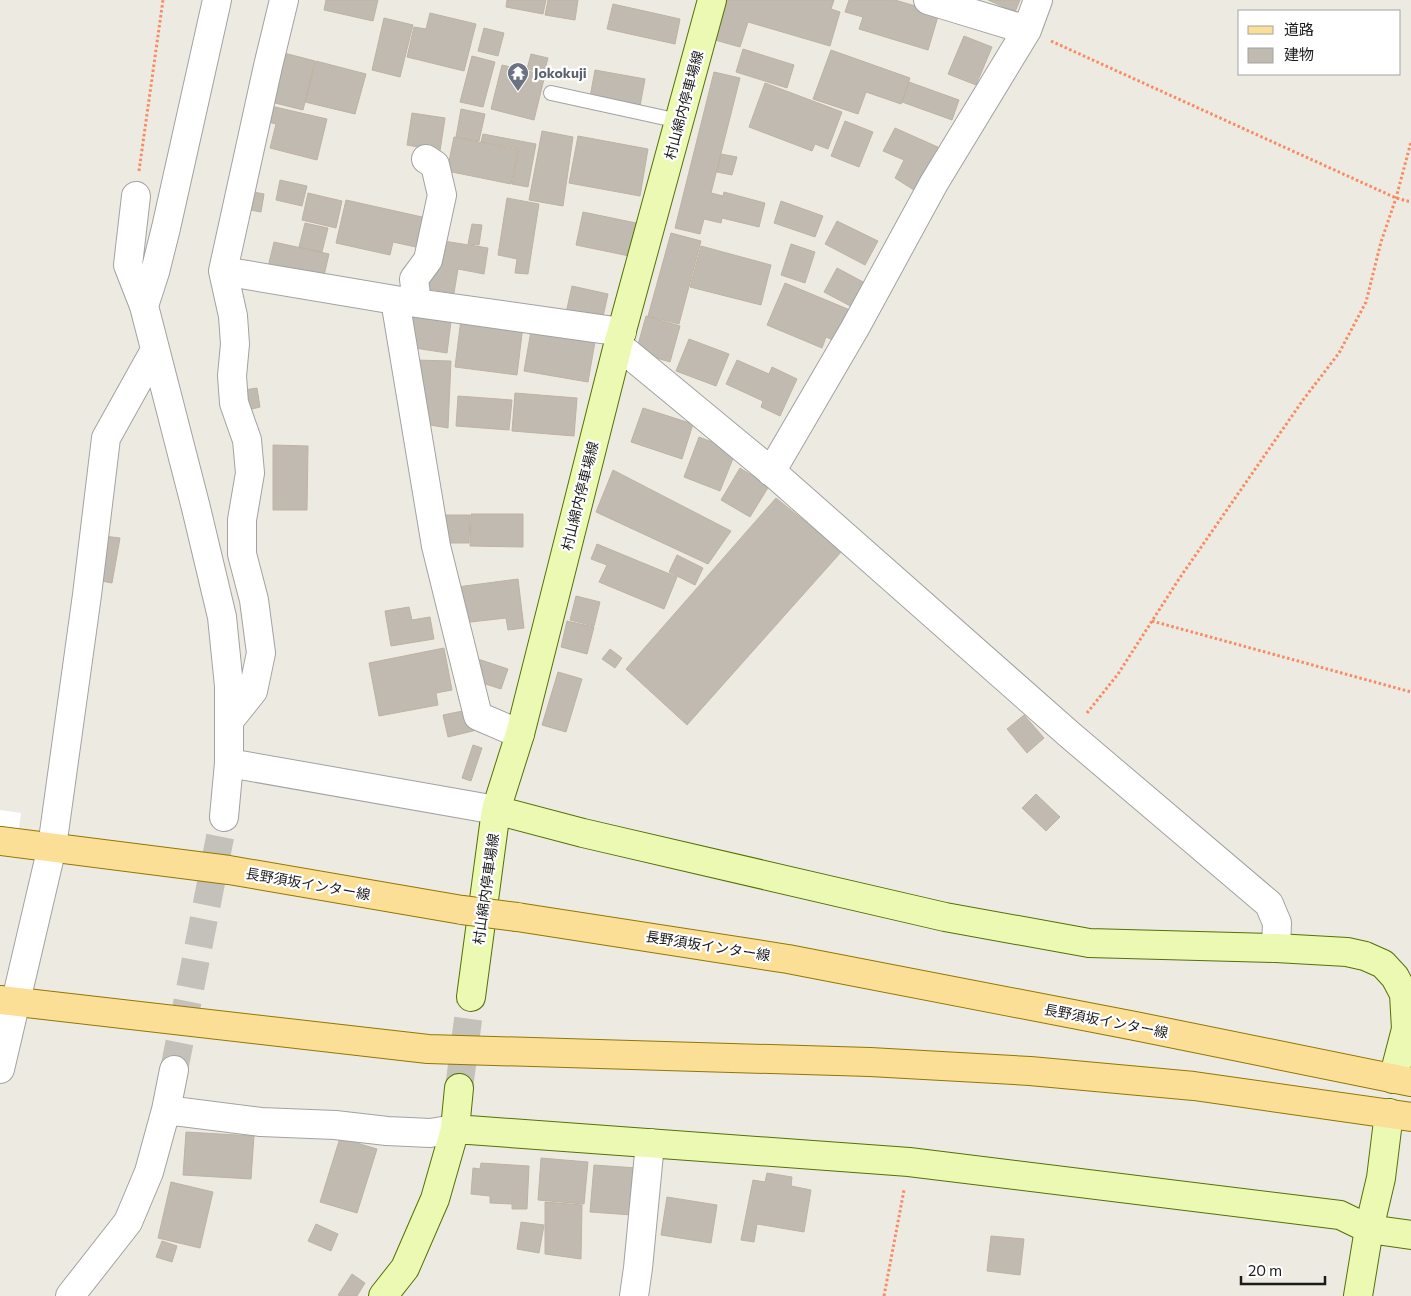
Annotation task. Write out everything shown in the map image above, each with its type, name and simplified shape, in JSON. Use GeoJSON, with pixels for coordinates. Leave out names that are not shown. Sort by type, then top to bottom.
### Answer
{"type":"FeatureCollection","features":[{"type":"Feature","properties":{"kind":"main road","name":"長野須坂インター線"},"geometry":{"type":"LineString","coordinates":[[8,842],[229,870],[462,910],[788,959],[1402,1080]]}},
{"type":"Feature","properties":{"kind":"main road"},"geometry":{"type":"LineString","coordinates":[[8,1000],[428,1050],[860,1062],[1030,1071],[1194,1086],[1400,1115]]}},
{"type":"Feature","properties":{"kind":"street"},"geometry":{"type":"LineString","coordinates":[[144,306],[166,228],[217,0]]}},
{"type":"Feature","properties":{"kind":"street"},"geometry":{"type":"LineString","coordinates":[[229,721],[253,691],[261,653],[254,600],[242,554],[242,520],[250,473],[247,440],[234,403],[232,376],[235,344],[233,316],[223,271],[284,0]]}},
{"type":"Feature","properties":{"kind":"street","name":"村山綿内停車場線"},"geometry":{"type":"LineString","coordinates":[[471,997],[496,810],[520,734],[620,338],[712,0]]}},
{"type":"Feature","properties":{"kind":"street"},"geometry":{"type":"LineString","coordinates":[[928,0],[1027,30]]}},
{"type":"Feature","properties":{"kind":"street"},"geometry":{"type":"LineString","coordinates":[[771,472],[855,328],[934,183],[1027,30],[1038,0]]}},
{"type":"Feature","properties":{"kind":"street"},"geometry":{"type":"LineString","coordinates":[[426,159],[435,165],[442,195],[428,260],[414,279],[406,302],[436,546],[478,716],[520,734]]}},
{"type":"Feature","properties":{"kind":"street"},"geometry":{"type":"LineString","coordinates":[[136,196],[128,265],[144,306],[222,617],[229,686],[229,763],[224,817]]}},
{"type":"Feature","properties":{"kind":"street"},"geometry":{"type":"LineString","coordinates":[[223,271],[620,338],[1070,735],[1269,904],[1277,923],[1276,948]]}},
{"type":"Feature","properties":{"kind":"street"},"geometry":{"type":"LineString","coordinates":[[0,1069],[8,1000],[52,847],[87,596],[106,438],[155,350]]}},
{"type":"Feature","properties":{"kind":"street"},"geometry":{"type":"LineString","coordinates":[[229,763],[496,810],[583,833],[935,915],[1069,939],[1088,942],[1347,952],[1365,956],[1383,964],[1395,977],[1404,994],[1406,1029],[1402,1080]]}},
{"type":"Feature","properties":{"kind":"street"},"geometry":{"type":"LineString","coordinates":[[70,1296],[128,1222],[149,1172],[166,1110],[174,1070]]}},
{"type":"Feature","properties":{"kind":"street"},"geometry":{"type":"LineString","coordinates":[[382,1296],[405,1268],[435,1199],[455,1129],[459,1088]]}},
{"type":"Feature","properties":{"kind":"street"},"geometry":{"type":"LineString","coordinates":[[166,1110],[261,1122],[334,1125],[387,1131],[430,1133],[455,1129],[909,1162],[1340,1215],[1369,1228],[1411,1235]]}},
{"type":"Feature","properties":{"kind":"street"},"geometry":{"type":"LineString","coordinates":[[1358,1296],[1369,1228],[1381,1178],[1400,1115]]}},
{"type":"Feature","properties":{"kind":"street"},"geometry":{"type":"LineString","coordinates":[[634,1296],[650,1143]]}},
{"type":"Feature","properties":{"kind":"lane"},"geometry":{"type":"LineString","coordinates":[[550,93],[679,121]]}},
{"type":"Feature","properties":{"kind":"path"},"geometry":{"type":"LineString","coordinates":[[136,196],[145,116],[163,0]]}},
{"type":"Feature","properties":{"kind":"path"},"geometry":{"type":"LineString","coordinates":[[1027,30],[1396,198],[1411,202]]}},
{"type":"Feature","properties":{"kind":"path"},"geometry":{"type":"LineString","coordinates":[[1070,735],[1118,674],[1178,579],[1302,400],[1339,353],[1366,302],[1381,242],[1396,198],[1411,142]]}},
{"type":"Feature","properties":{"kind":"path"},"geometry":{"type":"LineString","coordinates":[[1152,621],[1411,692]]}},
{"type":"Feature","properties":{"kind":"path"},"geometry":{"type":"LineString","coordinates":[[884,1296],[909,1162]]}},
{"type":"Feature","properties":{"kind":"pier"},"geometry":{"type":"Polygon","coordinates":[[[0,810],[21,813],[15,858],[0,856],[0,810]]]}},
{"type":"Feature","properties":{"kind":"building"},"geometry":{"type":"Polygon","coordinates":[[[326,0],[378,0],[373,21],[324,10],[326,0]]]}},
{"type":"Feature","properties":{"kind":"building"},"geometry":{"type":"Polygon","coordinates":[[[507,0],[546,0],[543,14],[506,7],[507,0]]]}},
{"type":"Feature","properties":{"kind":"building"},"geometry":{"type":"Polygon","coordinates":[[[548,0],[578,0],[575,20],[545,15],[548,0]]]}},
{"type":"Feature","properties":{"kind":"building"},"geometry":{"type":"Polygon","coordinates":[[[727,0],[834,0],[831,9],[840,12],[830,46],[748,22],[740,47],[715,40],[727,0]]]}},
{"type":"Feature","properties":{"kind":"building"},"geometry":{"type":"Polygon","coordinates":[[[849,0],[895,0],[939,13],[928,50],[859,29],[863,17],[845,12],[849,0]]]}},
{"type":"Feature","properties":{"kind":"building"},"geometry":{"type":"Polygon","coordinates":[[[988,0],[1020,0],[1015,12],[988,0]]]}},
{"type":"Feature","properties":{"kind":"building"},"geometry":{"type":"Polygon","coordinates":[[[613,4],[680,19],[675,44],[607,29],[613,4]]]}},
{"type":"Feature","properties":{"kind":"building"},"geometry":{"type":"Polygon","coordinates":[[[430,13],[476,24],[464,71],[407,57],[414,27],[426,29],[430,13]]]}},
{"type":"Feature","properties":{"kind":"building"},"geometry":{"type":"Polygon","coordinates":[[[384,18],[413,25],[400,77],[372,70],[384,18]]]}},
{"type":"Feature","properties":{"kind":"building"},"geometry":{"type":"Polygon","coordinates":[[[484,28],[504,33],[498,56],[478,51],[484,28]]]}},
{"type":"Feature","properties":{"kind":"building"},"geometry":{"type":"Polygon","coordinates":[[[964,36],[992,47],[976,85],[948,74],[964,36]]]}},
{"type":"Feature","properties":{"kind":"building"},"geometry":{"type":"Polygon","coordinates":[[[743,49],[794,65],[787,88],[736,72],[743,49]]]}},
{"type":"Feature","properties":{"kind":"building"},"geometry":{"type":"Polygon","coordinates":[[[831,50],[910,78],[901,104],[866,92],[858,114],[813,99],[831,50]]]}},
{"type":"Feature","properties":{"kind":"building"},"geometry":{"type":"Polygon","coordinates":[[[284,53],[315,61],[303,110],[271,102],[284,53]]]}},
{"type":"Feature","properties":{"kind":"building"},"geometry":{"type":"Polygon","coordinates":[[[531,54],[548,58],[544,73],[527,69],[531,54]]]}},
{"type":"Feature","properties":{"kind":"building"},"geometry":{"type":"Polygon","coordinates":[[[472,56],[495,62],[483,107],[460,102],[472,56]]]}},
{"type":"Feature","properties":{"kind":"building"},"geometry":{"type":"Polygon","coordinates":[[[316,61],[366,74],[355,114],[305,102],[316,61]]]}},
{"type":"Feature","properties":{"kind":"building","name":"Jokokuji"},"geometry":{"type":"Polygon","coordinates":[[[502,65],[545,75],[534,120],[491,109],[502,65]]]}},
{"type":"Feature","properties":{"kind":"building"},"geometry":{"type":"Polygon","coordinates":[[[595,70],[645,79],[640,106],[590,97],[595,70]]]}},
{"type":"Feature","properties":{"kind":"building"},"geometry":{"type":"Polygon","coordinates":[[[714,72],[740,78],[711,193],[723,196],[724,192],[765,203],[759,227],[722,218],[721,223],[704,219],[700,234],[675,228],[714,72]]]}},
{"type":"Feature","properties":{"kind":"building"},"geometry":{"type":"Polygon","coordinates":[[[909,82],[959,100],[952,120],[902,102],[909,82]]]}},
{"type":"Feature","properties":{"kind":"building"},"geometry":{"type":"Polygon","coordinates":[[[765,83],[842,112],[828,149],[815,144],[812,151],[749,127],[765,83]]]}},
{"type":"Feature","properties":{"kind":"building"},"geometry":{"type":"Polygon","coordinates":[[[271,106],[327,119],[317,160],[270,148],[276,124],[268,122],[271,106]]]}},
{"type":"Feature","properties":{"kind":"building"},"geometry":{"type":"Polygon","coordinates":[[[461,109],[485,114],[479,141],[456,137],[461,109]]]}},
{"type":"Feature","properties":{"kind":"building"},"geometry":{"type":"Polygon","coordinates":[[[412,113],[445,118],[440,151],[407,145],[412,113]]]}},
{"type":"Feature","properties":{"kind":"building"},"geometry":{"type":"Polygon","coordinates":[[[845,121],[873,132],[859,167],[831,156],[845,121]]]}},
{"type":"Feature","properties":{"kind":"building"},"geometry":{"type":"Polygon","coordinates":[[[895,128],[940,148],[917,192],[895,178],[904,160],[883,151],[895,128]]]}},
{"type":"Feature","properties":{"kind":"building"},"geometry":{"type":"Polygon","coordinates":[[[542,131],[573,137],[563,206],[529,200],[542,131]]]}},
{"type":"Feature","properties":{"kind":"building"},"geometry":{"type":"Polygon","coordinates":[[[483,134],[536,144],[528,187],[512,184],[519,149],[481,142],[483,134]]]}},
{"type":"Feature","properties":{"kind":"building"},"geometry":{"type":"Polygon","coordinates":[[[578,136],[648,149],[640,196],[569,183],[578,136]]]}},
{"type":"Feature","properties":{"kind":"building"},"geometry":{"type":"Polygon","coordinates":[[[454,137],[518,150],[511,184],[447,171],[454,137]]]}},
{"type":"Feature","properties":{"kind":"building"},"geometry":{"type":"Polygon","coordinates":[[[721,154],[737,157],[732,175],[717,172],[721,154]]]}},
{"type":"Feature","properties":{"kind":"building"},"geometry":{"type":"Polygon","coordinates":[[[280,180],[307,186],[302,206],[276,200],[280,180]]]}},
{"type":"Feature","properties":{"kind":"building"},"geometry":{"type":"Polygon","coordinates":[[[254,192],[264,194],[261,212],[250,210],[254,192]]]}},
{"type":"Feature","properties":{"kind":"building"},"geometry":{"type":"Polygon","coordinates":[[[308,193],[342,201],[336,228],[302,220],[308,193]]]}},
{"type":"Feature","properties":{"kind":"building"},"geometry":{"type":"Polygon","coordinates":[[[507,198],[539,204],[528,274],[515,273],[517,259],[498,255],[507,198]]]}},
{"type":"Feature","properties":{"kind":"building"},"geometry":{"type":"Polygon","coordinates":[[[346,200],[431,219],[425,249],[393,242],[390,255],[336,243],[346,200]]]}},
{"type":"Feature","properties":{"kind":"building"},"geometry":{"type":"Polygon","coordinates":[[[781,201],[823,216],[815,237],[774,223],[781,201]]]}},
{"type":"Feature","properties":{"kind":"building"},"geometry":{"type":"Polygon","coordinates":[[[583,212],[636,223],[629,256],[576,245],[583,212]]]}},
{"type":"Feature","properties":{"kind":"building"},"geometry":{"type":"Polygon","coordinates":[[[837,221],[878,241],[865,265],[825,244],[837,221]]]}},
{"type":"Feature","properties":{"kind":"building"},"geometry":{"type":"Polygon","coordinates":[[[305,223],[328,228],[322,252],[299,247],[305,223]]]}},
{"type":"Feature","properties":{"kind":"building"},"geometry":{"type":"Polygon","coordinates":[[[472,224],[482,225],[479,245],[468,244],[472,224]]]}},
{"type":"Feature","properties":{"kind":"building"},"geometry":{"type":"Polygon","coordinates":[[[671,233],[701,241],[679,324],[648,316],[671,233]]]}},
{"type":"Feature","properties":{"kind":"building"},"geometry":{"type":"Polygon","coordinates":[[[437,240],[488,248],[484,274],[458,269],[454,293],[429,289],[437,240]]]}},
{"type":"Feature","properties":{"kind":"building"},"geometry":{"type":"Polygon","coordinates":[[[274,242],[329,254],[323,280],[268,267],[274,242]]]}},
{"type":"Feature","properties":{"kind":"building"},"geometry":{"type":"Polygon","coordinates":[[[791,244],[815,252],[805,283],[781,275],[791,244]]]}},
{"type":"Feature","properties":{"kind":"building"},"geometry":{"type":"Polygon","coordinates":[[[701,246],[771,265],[761,305],[690,287],[701,246]]]}},
{"type":"Feature","properties":{"kind":"building"},"geometry":{"type":"Polygon","coordinates":[[[837,268],[867,284],[854,308],[824,292],[837,268]]]}},
{"type":"Feature","properties":{"kind":"building"},"geometry":{"type":"Polygon","coordinates":[[[785,283],[850,310],[837,342],[826,337],[822,348],[767,325],[785,283]]]}},
{"type":"Feature","properties":{"kind":"building"},"geometry":{"type":"Polygon","coordinates":[[[572,286],[608,294],[602,321],[566,313],[572,286]]]}},
{"type":"Feature","properties":{"kind":"building"},"geometry":{"type":"Polygon","coordinates":[[[406,309],[452,314],[447,353],[408,347],[406,309]]]}},
{"type":"Feature","properties":{"kind":"building"},"geometry":{"type":"Polygon","coordinates":[[[646,316],[680,326],[670,362],[636,352],[646,316]]]}},
{"type":"Feature","properties":{"kind":"building"},"geometry":{"type":"Polygon","coordinates":[[[461,319],[523,326],[517,375],[455,367],[461,319]]]}},
{"type":"Feature","properties":{"kind":"building"},"geometry":{"type":"Polygon","coordinates":[[[532,325],[596,336],[588,382],[524,371],[532,325]]]}},
{"type":"Feature","properties":{"kind":"building"},"geometry":{"type":"Polygon","coordinates":[[[689,339],[729,354],[716,386],[676,371],[689,339]]]}},
{"type":"Feature","properties":{"kind":"building"},"geometry":{"type":"Polygon","coordinates":[[[414,360],[451,361],[448,428],[424,424],[414,360]]]}},
{"type":"Feature","properties":{"kind":"building"},"geometry":{"type":"Polygon","coordinates":[[[737,360],[769,374],[772,367],[797,379],[780,416],[761,407],[763,401],[726,384],[737,360]]]}},
{"type":"Feature","properties":{"kind":"building"},"geometry":{"type":"Polygon","coordinates":[[[257,388],[260,407],[248,410],[244,390],[257,388]]]}},
{"type":"Feature","properties":{"kind":"building"},"geometry":{"type":"Polygon","coordinates":[[[515,393],[577,398],[574,436],[512,431],[515,393]]]}},
{"type":"Feature","properties":{"kind":"building"},"geometry":{"type":"Polygon","coordinates":[[[458,396],[512,400],[509,430],[456,426],[458,396]]]}},
{"type":"Feature","properties":{"kind":"building"},"geometry":{"type":"Polygon","coordinates":[[[643,408],[693,424],[682,459],[631,442],[643,408]]]}},
{"type":"Feature","properties":{"kind":"building"},"geometry":{"type":"Polygon","coordinates":[[[699,437],[736,451],[720,491],[684,477],[699,437]]]}},
{"type":"Feature","properties":{"kind":"building"},"geometry":{"type":"Polygon","coordinates":[[[273,445],[308,446],[307,510],[273,510],[273,445]]]}},
{"type":"Feature","properties":{"kind":"building"},"geometry":{"type":"Polygon","coordinates":[[[740,468],[769,486],[750,517],[721,500],[740,468]]]}},
{"type":"Feature","properties":{"kind":"building"},"geometry":{"type":"Polygon","coordinates":[[[613,470],[731,531],[708,564],[596,512],[613,470]]]}},
{"type":"Feature","properties":{"kind":"building"},"geometry":{"type":"Polygon","coordinates":[[[776,498],[842,551],[687,725],[626,669],[776,498]]]}},
{"type":"Feature","properties":{"kind":"building"},"geometry":{"type":"Polygon","coordinates":[[[471,514],[523,514],[523,547],[470,546],[471,514]]]}},
{"type":"Feature","properties":{"kind":"building"},"geometry":{"type":"Polygon","coordinates":[[[445,515],[470,515],[469,543],[445,543],[445,515]]]}},
{"type":"Feature","properties":{"kind":"building"},"geometry":{"type":"Polygon","coordinates":[[[104,536],[120,538],[112,583],[96,580],[104,536]]]}},
{"type":"Feature","properties":{"kind":"building"},"geometry":{"type":"Polygon","coordinates":[[[597,544],[677,577],[664,609],[599,582],[607,565],[591,559],[597,544]]]}},
{"type":"Feature","properties":{"kind":"building"},"geometry":{"type":"Polygon","coordinates":[[[677,555],[703,568],[695,585],[669,572],[677,555]]]}},
{"type":"Feature","properties":{"kind":"building"},"geometry":{"type":"Polygon","coordinates":[[[518,579],[524,628],[508,630],[506,618],[462,623],[457,587],[518,579]]]}},
{"type":"Feature","properties":{"kind":"building"},"geometry":{"type":"Polygon","coordinates":[[[576,596],[600,602],[594,626],[570,620],[576,596]]]}},
{"type":"Feature","properties":{"kind":"building"},"geometry":{"type":"Polygon","coordinates":[[[409,607],[412,620],[430,617],[434,639],[391,646],[385,611],[409,607]]]}},
{"type":"Feature","properties":{"kind":"building"},"geometry":{"type":"Polygon","coordinates":[[[567,621],[594,627],[587,654],[561,647],[567,621]]]}},
{"type":"Feature","properties":{"kind":"building"},"geometry":{"type":"Polygon","coordinates":[[[444,648],[452,690],[436,693],[438,705],[379,716],[369,663],[444,648]]]}},
{"type":"Feature","properties":{"kind":"building"},"geometry":{"type":"Polygon","coordinates":[[[610,649],[622,658],[615,668],[602,659],[610,649]]]}},
{"type":"Feature","properties":{"kind":"building"},"geometry":{"type":"Polygon","coordinates":[[[472,657],[508,669],[501,689],[473,680],[472,657]]]}},
{"type":"Feature","properties":{"kind":"building"},"geometry":{"type":"Polygon","coordinates":[[[558,672],[582,679],[566,732],[542,725],[558,672]]]}},
{"type":"Feature","properties":{"kind":"building"},"geometry":{"type":"Polygon","coordinates":[[[472,709],[477,730],[448,737],[443,715],[472,709]]]}},
{"type":"Feature","properties":{"kind":"building"},"geometry":{"type":"Polygon","coordinates":[[[1024,715],[1044,738],[1027,753],[1007,729],[1024,715]]]}},
{"type":"Feature","properties":{"kind":"building"},"geometry":{"type":"Polygon","coordinates":[[[473,745],[482,748],[471,781],[462,778],[473,745]]]}},
{"type":"Feature","properties":{"kind":"building"},"geometry":{"type":"Polygon","coordinates":[[[1036,794],[1060,817],[1046,831],[1022,808],[1036,794]]]}},
{"type":"Feature","properties":{"kind":"building"},"geometry":{"type":"Polygon","coordinates":[[[186,1132],[254,1136],[251,1179],[183,1175],[186,1132]]]}},
{"type":"Feature","properties":{"kind":"building"},"geometry":{"type":"Polygon","coordinates":[[[340,1138],[377,1149],[357,1213],[320,1202],[340,1138]]]}},
{"type":"Feature","properties":{"kind":"building"},"geometry":{"type":"Polygon","coordinates":[[[541,1158],[588,1162],[584,1204],[538,1200],[541,1158]]]}},
{"type":"Feature","properties":{"kind":"building"},"geometry":{"type":"Polygon","coordinates":[[[481,1163],[529,1166],[527,1209],[512,1209],[512,1204],[490,1203],[490,1196],[471,1194],[473,1168],[480,1169],[481,1163]]]}},
{"type":"Feature","properties":{"kind":"building"},"geometry":{"type":"Polygon","coordinates":[[[594,1165],[637,1168],[632,1215],[590,1212],[594,1165]]]}},
{"type":"Feature","properties":{"kind":"building"},"geometry":{"type":"Polygon","coordinates":[[[767,1173],[792,1177],[791,1186],[811,1190],[804,1232],[757,1224],[754,1242],[741,1240],[753,1180],[765,1182],[767,1173]]]}},
{"type":"Feature","properties":{"kind":"building"},"geometry":{"type":"Polygon","coordinates":[[[171,1182],[213,1192],[200,1248],[158,1238],[171,1182]]]}},
{"type":"Feature","properties":{"kind":"building"},"geometry":{"type":"Polygon","coordinates":[[[667,1197],[717,1205],[711,1243],[661,1235],[667,1197]]]}},
{"type":"Feature","properties":{"kind":"building"},"geometry":{"type":"Polygon","coordinates":[[[545,1202],[582,1205],[581,1259],[545,1254],[545,1202]]]}},
{"type":"Feature","properties":{"kind":"building"},"geometry":{"type":"Polygon","coordinates":[[[521,1222],[544,1225],[539,1253],[517,1249],[521,1222]]]}},
{"type":"Feature","properties":{"kind":"building"},"geometry":{"type":"Polygon","coordinates":[[[316,1224],[338,1234],[331,1251],[308,1241],[316,1224]]]}},
{"type":"Feature","properties":{"kind":"building"},"geometry":{"type":"Polygon","coordinates":[[[991,1236],[1024,1239],[1020,1275],[987,1271],[991,1236]]]}},
{"type":"Feature","properties":{"kind":"building"},"geometry":{"type":"Polygon","coordinates":[[[162,1241],[177,1246],[172,1262],[156,1257],[162,1241]]]}},
{"type":"Feature","properties":{"kind":"building"},"geometry":{"type":"Polygon","coordinates":[[[352,1274],[365,1283],[357,1296],[338,1295],[352,1274]]]}},
{"type":"Feature","properties":{"kind":"tunnel"},"geometry":{"type":"LineString","coordinates":[[174,1070],[224,817]]}},
{"type":"Feature","properties":{"kind":"tunnel"},"geometry":{"type":"LineString","coordinates":[[459,1088],[471,997]]}},
{"type":"Feature","properties":{"kind":"place","name":"Jokokuji"},"geometry":{"type":"Point","coordinates":[518,92]}}]}
